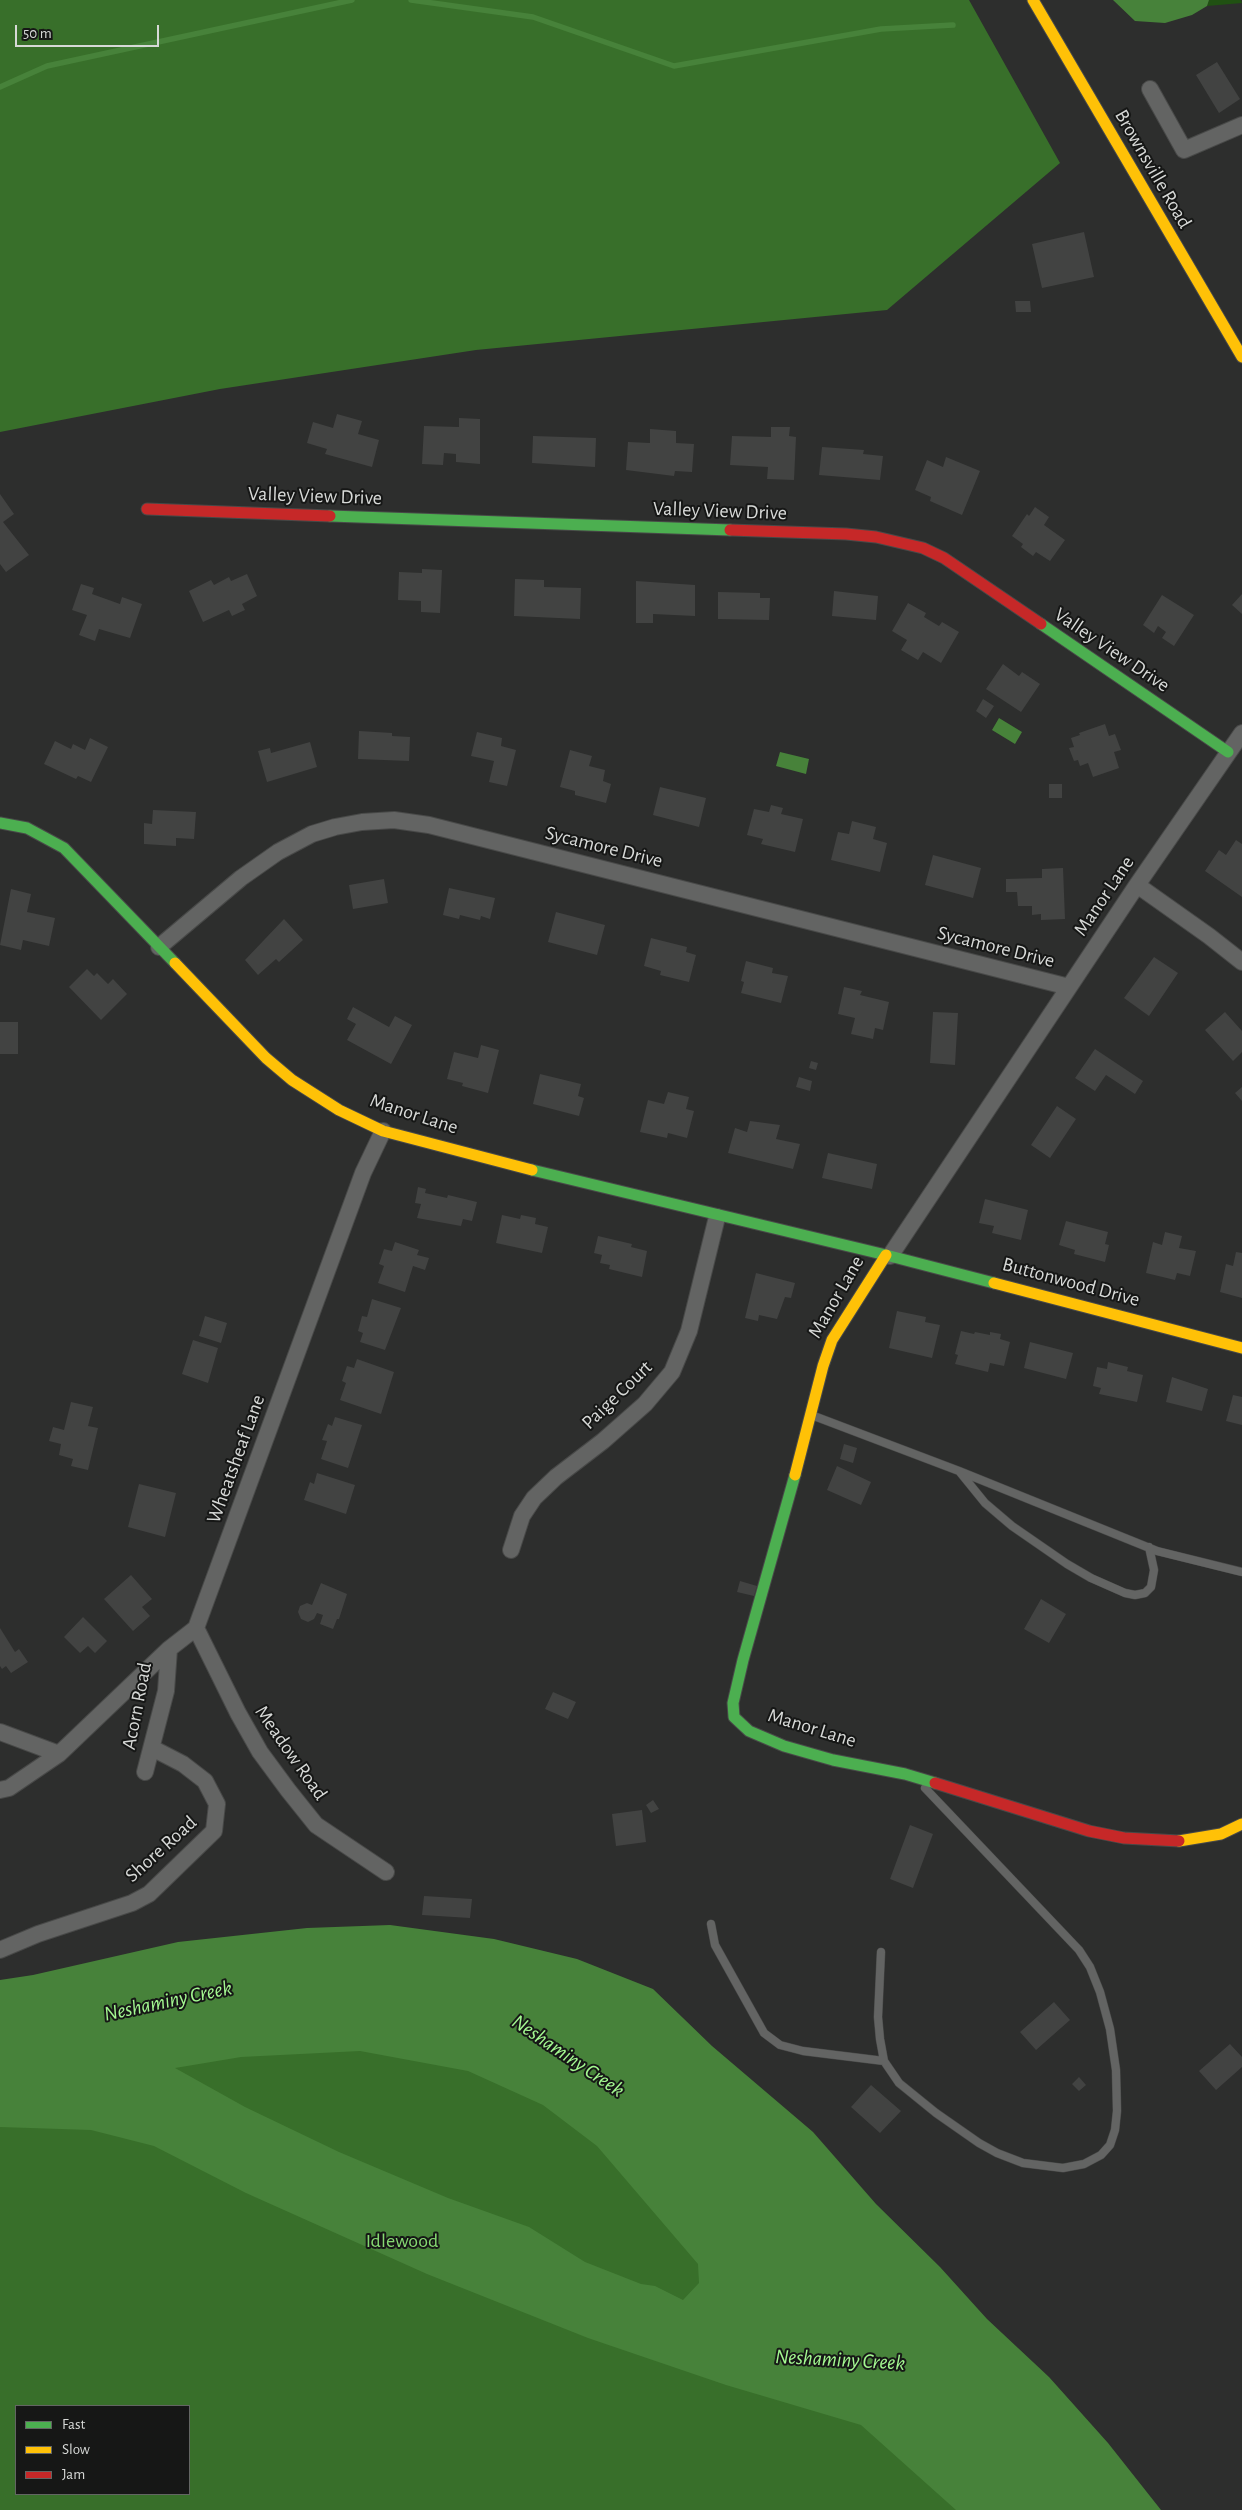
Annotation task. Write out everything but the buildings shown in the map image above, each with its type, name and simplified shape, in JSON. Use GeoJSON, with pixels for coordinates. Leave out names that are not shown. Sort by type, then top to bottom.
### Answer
{"type":"FeatureCollection","features":[{"type":"Feature","properties":{"kind":"street","name":"Brownsville Road"},"geometry":{"type":"LineString","coordinates":[[1032,0],[1242,357]]}},
{"type":"Feature","properties":{"kind":"street"},"geometry":{"type":"LineString","coordinates":[[1150,88],[1184,150],[1242,125]]}},
{"type":"Feature","properties":{"kind":"street","name":"Valley View Drive"},"geometry":{"type":"LineString","coordinates":[[147,509],[846,534],[876,537],[923,548],[944,558],[1228,752]]}},
{"type":"Feature","properties":{"kind":"street","name":"Manor Lane"},"geometry":{"type":"LineString","coordinates":[[1242,733],[1137,885],[832,1340],[822,1366],[812,1415],[743,1660],[733,1703],[734,1717],[750,1731],[784,1746],[833,1760],[905,1774],[1089,1832],[1124,1838],[1182,1841],[1200,1840],[1221,1834],[1242,1824]]}},
{"type":"Feature","properties":{"kind":"street","name":"Sycamore Drive"},"geometry":{"type":"LineString","coordinates":[[159,947],[241,878],[278,852],[312,834],[335,826],[394,820],[430,825],[1069,988]]}},
{"type":"Feature","properties":{"kind":"street","name":"Manor Lane"},"geometry":{"type":"LineString","coordinates":[[0,822],[26,828],[64,848],[249,1043],[292,1080],[339,1110],[383,1131],[717,1216],[888,1256]]}},
{"type":"Feature","properties":{"kind":"street"},"geometry":{"type":"LineString","coordinates":[[1137,885],[1242,962]]}},
{"type":"Feature","properties":{"kind":"street","name":"Wheatsheaf Lane"},"geometry":{"type":"LineString","coordinates":[[196,1628],[363,1173],[383,1131]]}},
{"type":"Feature","properties":{"kind":"street","name":"Paige Court"},"geometry":{"type":"LineString","coordinates":[[511,1550],[522,1516],[534,1498],[556,1477],[645,1404],[672,1372],[689,1330],[717,1216]]}},
{"type":"Feature","properties":{"kind":"street","name":"Buttonwood Drive"},"geometry":{"type":"LineString","coordinates":[[888,1256],[1242,1348]]}},
{"type":"Feature","properties":{"kind":"street"},"geometry":{"type":"LineString","coordinates":[[0,1790],[9,1788],[59,1754],[169,1649],[196,1628]]}},
{"type":"Feature","properties":{"kind":"street","name":"Meadow Road"},"geometry":{"type":"LineString","coordinates":[[196,1628],[238,1713],[260,1752],[288,1790],[316,1825],[386,1872]]}},
{"type":"Feature","properties":{"kind":"street","name":"Acorn Road"},"geometry":{"type":"LineString","coordinates":[[145,1772],[166,1691],[169,1649]]}},
{"type":"Feature","properties":{"kind":"street"},"geometry":{"type":"LineString","coordinates":[[0,1732],[59,1754]]}},
{"type":"Feature","properties":{"kind":"street","name":"Shore Road"},"geometry":{"type":"LineString","coordinates":[[0,1950],[38,1934],[132,1903],[149,1894],[214,1831],[217,1804],[205,1782],[183,1764],[152,1748]]}},
{"type":"Feature","properties":{"kind":"lane"},"geometry":{"type":"LineString","coordinates":[[812,1415],[1149,1547],[1242,1572]]}},
{"type":"Feature","properties":{"kind":"lane"},"geometry":{"type":"LineString","coordinates":[[959,1472],[985,1503],[1012,1526],[1067,1564],[1091,1578],[1125,1593],[1135,1595],[1146,1593],[1151,1587],[1154,1570],[1149,1547]]}},
{"type":"Feature","properties":{"kind":"lane"},"geometry":{"type":"LineString","coordinates":[[881,1952],[878,2017],[884,2061],[899,2083],[936,2113],[997,2153],[1023,2163],[1063,2168],[1084,2164],[1101,2155],[1110,2145],[1115,2130],[1117,2111],[1116,2070],[1110,2029],[1100,1992],[1090,1967],[1079,1950],[929,1792],[905,1774]]}},
{"type":"Feature","properties":{"kind":"lane"},"geometry":{"type":"LineString","coordinates":[[710,1924],[715,1946],[747,2005],[764,2032],[780,2045],[802,2051],[884,2061]]}},
{"type":"Feature","properties":{"kind":"shaded area"},"geometry":{"type":"Polygon","coordinates":[[[1209,0],[1241,0],[1242,3],[1207,6],[1209,0]]]}},
{"type":"Feature","properties":{"kind":"green space"},"geometry":{"type":"Polygon","coordinates":[[[0,0],[969,0],[1060,163],[887,310],[476,350],[220,389],[0,432],[0,0]]]}},
{"type":"Feature","properties":{"kind":"green space","name":"Idlewood"},"geometry":{"type":"Polygon","coordinates":[[[370,1946],[1053,2510],[0,2510],[0,2003],[370,1946]]]}},
{"type":"Feature","properties":{"kind":"water"},"geometry":{"type":"Polygon","coordinates":[[[1113,0],[1209,0],[1207,6],[1192,15],[1165,23],[1135,21],[1113,0]]]}},
{"type":"Feature","properties":{"kind":"water"},"geometry":{"type":"Polygon","coordinates":[[[999,718],[1022,732],[1015,744],[992,730],[999,718]]]}},
{"type":"Feature","properties":{"kind":"water"},"geometry":{"type":"Polygon","coordinates":[[[780,752],[809,759],[806,774],[776,766],[780,752]]]}},
{"type":"Feature","properties":{"kind":"water","name":"Neshaminy Creek"},"geometry":{"type":"Polygon","coordinates":[[[390,1925],[494,1939],[577,1959],[653,1989],[712,2046],[813,2132],[876,2204],[940,2267],[987,2319],[1049,2377],[1108,2443],[1161,2510],[956,2510],[861,2425],[726,2385],[588,2338],[427,2274],[246,2193],[154,2146],[91,2130],[0,2127],[0,1980],[33,1975],[178,1942],[307,1928],[390,1925]],[[360,2051],[241,2057],[175,2068],[245,2107],[339,2152],[448,2198],[529,2227],[585,2262],[641,2284],[655,2286],[683,2300],[699,2283],[698,2264],[597,2146],[543,2105],[468,2071],[360,2051]]]}},
{"type":"Feature","properties":{"kind":"waterway"},"geometry":{"type":"LineString","coordinates":[[0,87],[47,66],[352,0]]}},
{"type":"Feature","properties":{"kind":"waterway"},"geometry":{"type":"LineString","coordinates":[[411,0],[533,17],[674,66],[881,29],[953,25]]}},
{"type":"Feature","properties":{"kind":"traffic: fast"},"geometry":{"type":"LineString","coordinates":[[330,516],[730,530]]}},
{"type":"Feature","properties":{"kind":"traffic: fast"},"geometry":{"type":"LineString","coordinates":[[1041,624],[1228,752]]}},
{"type":"Feature","properties":{"kind":"traffic: fast"},"geometry":{"type":"LineString","coordinates":[[0,823],[27,828],[64,848],[175,963]]}},
{"type":"Feature","properties":{"kind":"traffic: fast"},"geometry":{"type":"LineString","coordinates":[[532,1170],[886,1255],[994,1283]]}},
{"type":"Feature","properties":{"kind":"traffic: fast"},"geometry":{"type":"LineString","coordinates":[[795,1475],[743,1660],[733,1703],[734,1717],[749,1731],[784,1746],[833,1760],[905,1774],[935,1783]]}},
{"type":"Feature","properties":{"kind":"traffic: slow"},"geometry":{"type":"LineString","coordinates":[[1033,0],[1242,357]]}},
{"type":"Feature","properties":{"kind":"traffic: slow"},"geometry":{"type":"LineString","coordinates":[[175,963],[266,1058],[292,1080],[339,1110],[383,1131],[532,1170]]}},
{"type":"Feature","properties":{"kind":"traffic: slow"},"geometry":{"type":"LineString","coordinates":[[795,1475],[823,1366],[832,1340],[886,1255]]}},
{"type":"Feature","properties":{"kind":"traffic: slow"},"geometry":{"type":"LineString","coordinates":[[994,1283],[1242,1348]]}},
{"type":"Feature","properties":{"kind":"traffic: slow"},"geometry":{"type":"LineString","coordinates":[[1179,1841],[1221,1834],[1242,1824]]}},
{"type":"Feature","properties":{"kind":"traffic: jam"},"geometry":{"type":"LineString","coordinates":[[147,509],[330,516]]}},
{"type":"Feature","properties":{"kind":"traffic: jam"},"geometry":{"type":"LineString","coordinates":[[730,530],[846,534],[876,537],[923,548],[944,558],[1041,624]]}},
{"type":"Feature","properties":{"kind":"traffic: jam"},"geometry":{"type":"LineString","coordinates":[[935,1783],[1089,1831],[1124,1838],[1179,1841]]}}]}
